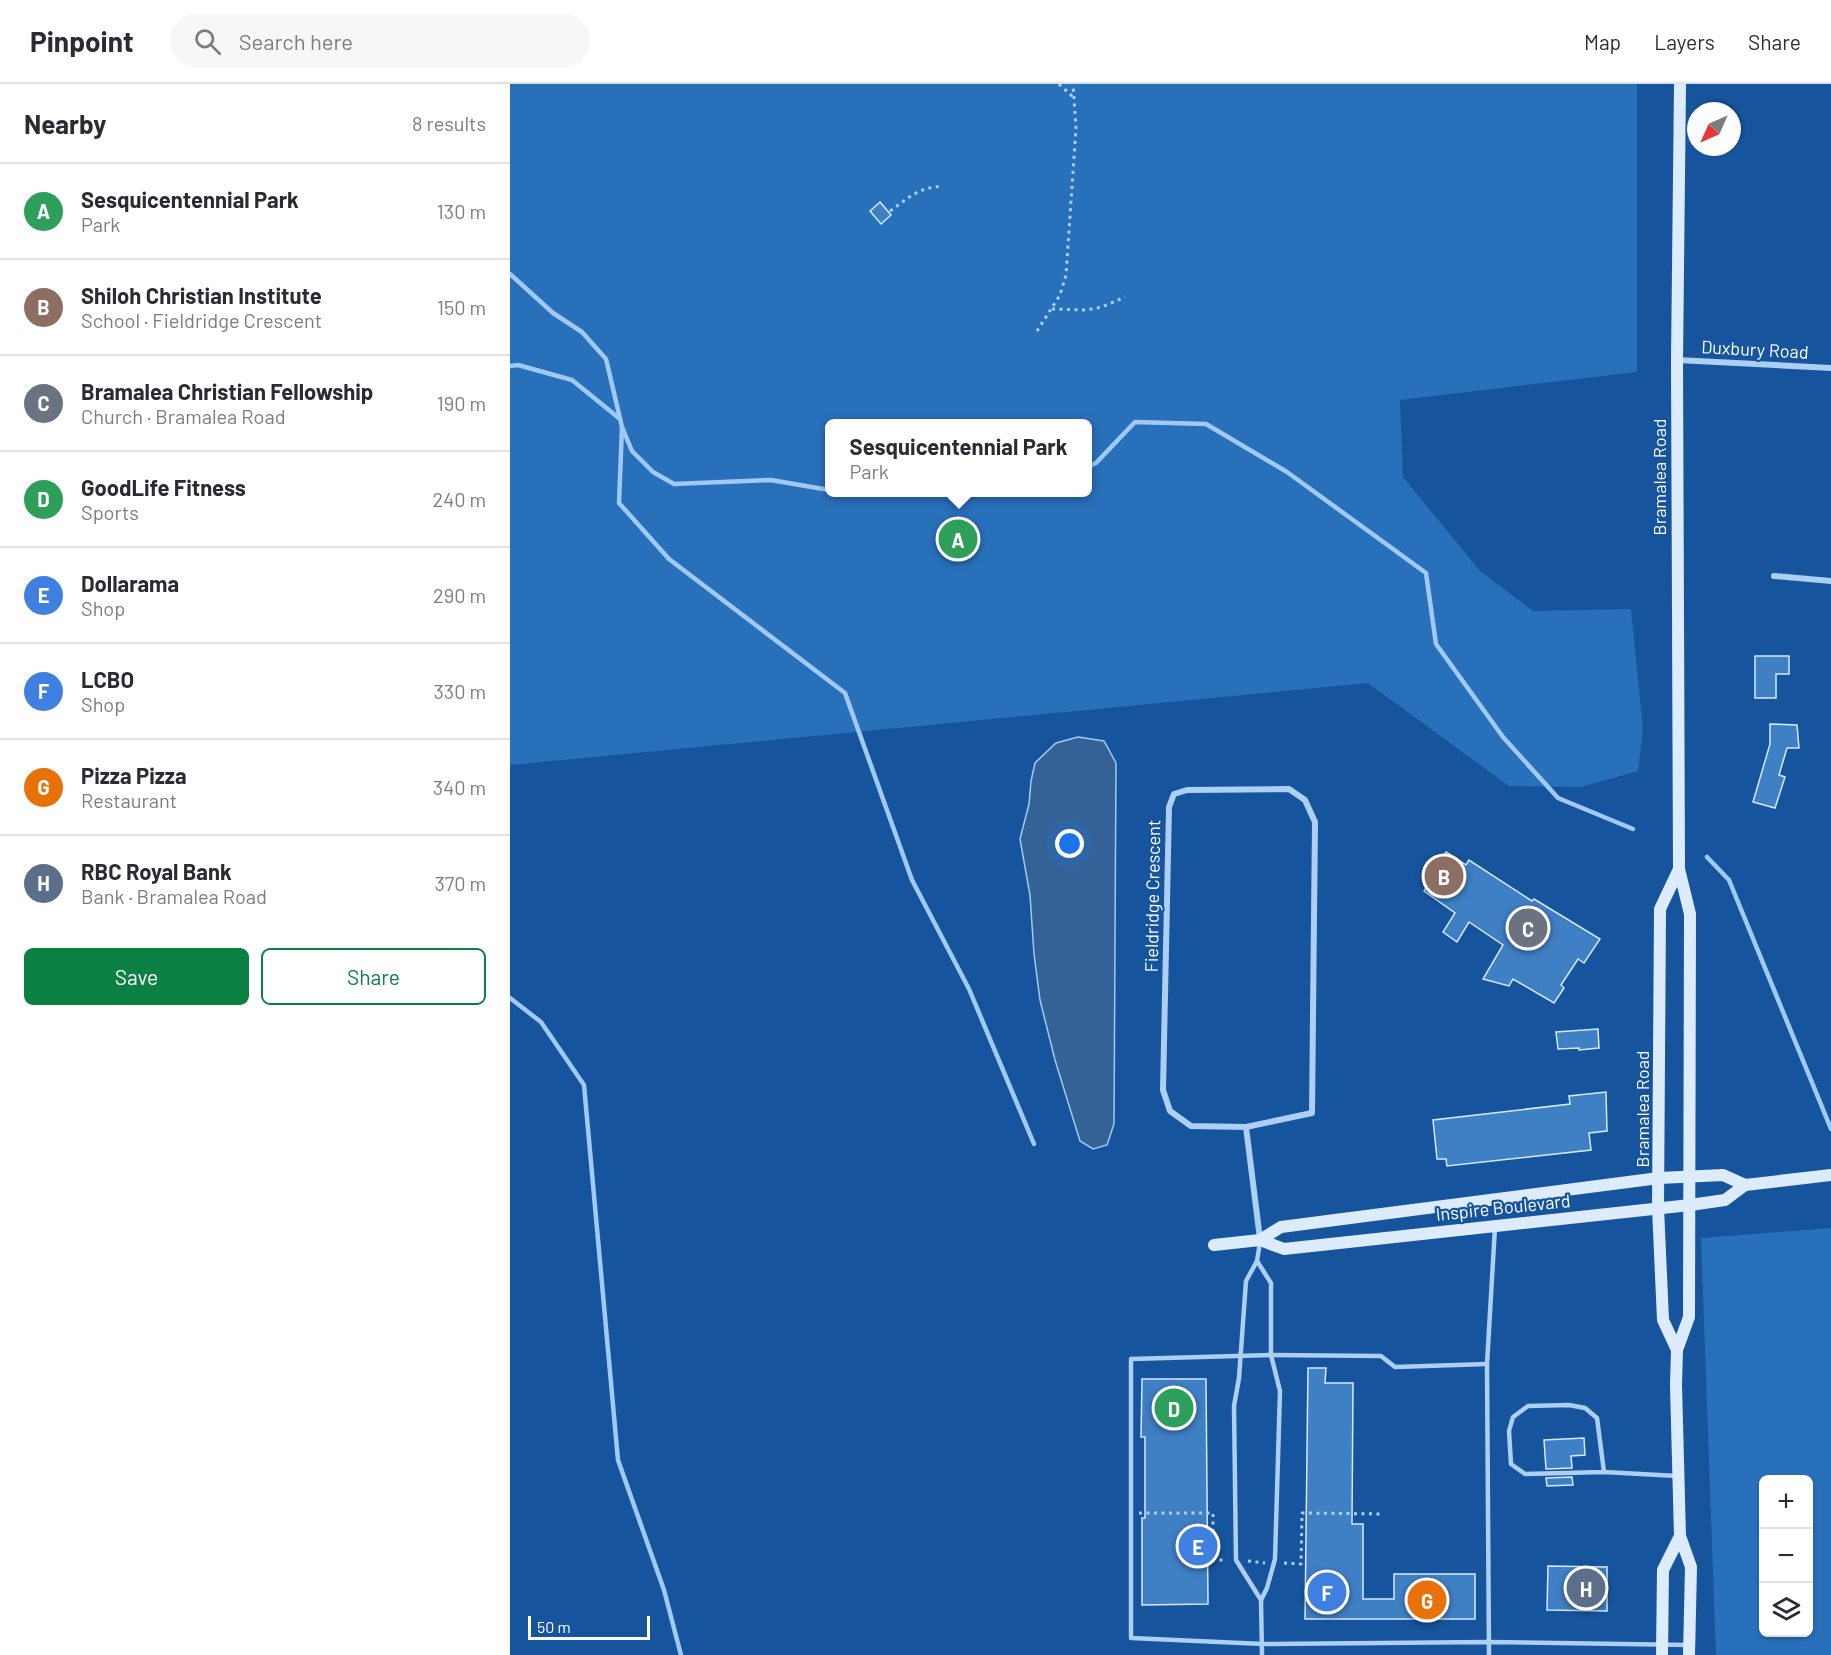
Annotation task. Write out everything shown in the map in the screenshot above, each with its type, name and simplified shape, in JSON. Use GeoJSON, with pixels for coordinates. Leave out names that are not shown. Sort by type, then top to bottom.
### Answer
{"type":"FeatureCollection","features":[{"type":"Feature","properties":{"kind":"main road","name":"Bramalea Road"},"geometry":{"type":"LineString","coordinates":[[1680,84],[1677,360],[1679,869],[1690,914],[1690,1205],[1689,1317],[1677,1350],[1680,1536],[1691,1567],[1689,1650]]}},
{"type":"Feature","properties":{"kind":"main road","name":"Bramalea Road"},"geometry":{"type":"LineString","coordinates":[[1677,1350],[1663,1320],[1658,1208],[1660,909],[1679,869]]}},
{"type":"Feature","properties":{"kind":"main road","name":"Inspire Boulevard"},"geometry":{"type":"LineString","coordinates":[[1214,1245],[1260,1240],[1281,1227],[1659,1178],[1723,1175],[1745,1185]]}},
{"type":"Feature","properties":{"kind":"main road","name":"Inspire Boulevard"},"geometry":{"type":"LineString","coordinates":[[1260,1240],[1284,1249],[1690,1205],[1725,1200],[1745,1185],[1831,1175]]}},
{"type":"Feature","properties":{"kind":"main road","name":"Bramalea Road"},"geometry":{"type":"LineString","coordinates":[[1662,1651],[1663,1570],[1680,1536]]}},
{"type":"Feature","properties":{"kind":"street","name":"Duxbury Road"},"geometry":{"type":"LineString","coordinates":[[1677,360],[1831,368]]}},
{"type":"Feature","properties":{"kind":"street"},"geometry":{"type":"LineString","coordinates":[[1774,576],[1831,581]]}},
{"type":"Feature","properties":{"kind":"street","name":"Fieldridge Crescent"},"geometry":{"type":"LineString","coordinates":[[1289,789],[1305,800],[1315,822],[1312,1113],[1246,1127],[1191,1126],[1170,1111],[1163,1090],[1168,807],[1174,795],[1187,790],[1289,789]]}},
{"type":"Feature","properties":{"kind":"street"},"geometry":{"type":"LineString","coordinates":[[1246,1127],[1260,1240]]}},
{"type":"Feature","properties":{"kind":"lane"},"geometry":{"type":"LineString","coordinates":[[1489,1655],[1488,1364],[1494,1227]]}},
{"type":"Feature","properties":{"kind":"lane"},"geometry":{"type":"LineString","coordinates":[[1260,1240],[1257,1261],[1246,1281],[1241,1356],[1234,1406],[1236,1560],[1261,1600]]}},
{"type":"Feature","properties":{"kind":"lane"},"geometry":{"type":"LineString","coordinates":[[1257,1261],[1270,1283],[1270,1355],[1280,1391],[1275,1559],[1261,1600],[1262,1655]]}},
{"type":"Feature","properties":{"kind":"lane"},"geometry":{"type":"LineString","coordinates":[[1488,1364],[1395,1367],[1381,1356],[1270,1355],[1131,1359],[1131,1638],[1263,1644],[1489,1642],[1662,1651],[1689,1650]]}},
{"type":"Feature","properties":{"kind":"lane"},"geometry":{"type":"LineString","coordinates":[[1604,1472],[1597,1418],[1585,1408],[1569,1405],[1528,1406],[1514,1417],[1509,1431],[1511,1464],[1525,1474],[1604,1472],[1679,1476]]}},
{"type":"Feature","properties":{"kind":"path"},"geometry":{"type":"LineString","coordinates":[[1059,84],[1074,98]]}},
{"type":"Feature","properties":{"kind":"path"},"geometry":{"type":"LineString","coordinates":[[1037,332],[1060,295],[1066,275],[1076,128],[1073,84]]}},
{"type":"Feature","properties":{"kind":"path"},"geometry":{"type":"LineString","coordinates":[[890,211],[926,187],[943,186]]}},
{"type":"Feature","properties":{"kind":"path"},"geometry":{"type":"LineString","coordinates":[[1052,309],[1086,310],[1102,307],[1125,297]]}},
{"type":"Feature","properties":{"kind":"path"},"geometry":{"type":"LineString","coordinates":[[1131,1513],[1213,1513]]}},
{"type":"Feature","properties":{"kind":"shaded area"},"geometry":{"type":"Polygon","coordinates":[[[510,84],[1637,84],[1637,372],[1400,400],[1403,477],[1480,571],[1533,611],[1631,609],[1643,729],[1638,771],[1581,787],[1509,786],[1368,683],[510,765],[510,84]]]}},
{"type":"Feature","properties":{"kind":"shaded area"},"geometry":{"type":"Polygon","coordinates":[[[1078,737],[1104,741],[1116,763],[1114,1124],[1107,1145],[1093,1149],[1080,1141],[1055,1060],[1040,1000],[1030,895],[1020,839],[1029,804],[1035,763],[1056,743],[1078,737]]]}},
{"type":"Feature","properties":{"kind":"shaded area"},"geometry":{"type":"Polygon","coordinates":[[[1831,1228],[1831,1655],[1716,1655],[1701,1238],[1831,1228]]]}},
{"type":"Feature","properties":{"kind":"building"},"geometry":{"type":"Polygon","coordinates":[[[880,202],[891,215],[881,224],[870,211],[880,202]]]}},
{"type":"Feature","properties":{"kind":"building"},"geometry":{"type":"Polygon","coordinates":[[[1755,656],[1789,656],[1789,674],[1776,674],[1776,698],[1755,698],[1755,656]]]}},
{"type":"Feature","properties":{"kind":"building"},"geometry":{"type":"Polygon","coordinates":[[[1770,724],[1797,725],[1799,748],[1787,748],[1779,775],[1785,777],[1775,808],[1753,802],[1770,744],[1770,724]]]}},
{"type":"Feature","properties":{"kind":"building"},"geometry":{"type":"Polygon","coordinates":[[[1446,852],[1466,865],[1469,860],[1532,901],[1534,899],[1600,939],[1584,963],[1578,959],[1561,985],[1564,988],[1554,1003],[1513,979],[1509,986],[1483,979],[1503,945],[1469,922],[1457,942],[1443,932],[1455,913],[1424,891],[1446,852]]]}},
{"type":"Feature","properties":{"kind":"building"},"geometry":{"type":"Polygon","coordinates":[[[1598,1029],[1599,1048],[1558,1049],[1556,1032],[1598,1029]]]}},
{"type":"Feature","properties":{"kind":"building"},"geometry":{"type":"Polygon","coordinates":[[[1606,1092],[1607,1131],[1589,1133],[1591,1150],[1447,1166],[1446,1159],[1437,1159],[1433,1120],[1570,1104],[1569,1096],[1606,1092]]]}},
{"type":"Feature","properties":{"kind":"building"},"geometry":{"type":"Polygon","coordinates":[[[1308,1368],[1326,1368],[1325,1383],[1353,1383],[1352,1524],[1363,1524],[1363,1599],[1394,1599],[1394,1574],[1475,1574],[1475,1619],[1305,1619],[1308,1368]]]}},
{"type":"Feature","properties":{"kind":"building"},"geometry":{"type":"Polygon","coordinates":[[[1142,1379],[1206,1379],[1208,1604],[1142,1605],[1145,1437],[1141,1437],[1142,1379]]]}},
{"type":"Feature","properties":{"kind":"building"},"geometry":{"type":"Polygon","coordinates":[[[1584,1438],[1585,1455],[1571,1456],[1572,1468],[1546,1469],[1544,1440],[1584,1438]]]}},
{"type":"Feature","properties":{"kind":"building"},"geometry":{"type":"Polygon","coordinates":[[[1572,1477],[1573,1485],[1547,1486],[1546,1478],[1572,1477]]]}},
{"type":"Feature","properties":{"kind":"building"},"geometry":{"type":"Polygon","coordinates":[[[1548,1566],[1607,1567],[1607,1611],[1547,1610],[1548,1566]]]}},
{"type":"Feature","properties":{"kind":"waterway"},"geometry":{"type":"LineString","coordinates":[[510,274],[553,313],[582,332],[606,359],[622,427],[632,451],[653,472],[674,484],[771,480],[825,489]]}},
{"type":"Feature","properties":{"kind":"waterway"},"geometry":{"type":"LineString","coordinates":[[510,366],[518,365],[572,380],[620,419]]}},
{"type":"Feature","properties":{"kind":"waterway"},"geometry":{"type":"LineString","coordinates":[[1092,465],[1135,422],[1206,424],[1287,472],[1426,573],[1436,644],[1503,737],[1558,798],[1633,829]]}},
{"type":"Feature","properties":{"kind":"waterway"},"geometry":{"type":"LineString","coordinates":[[622,427],[619,503],[669,559],[845,693],[912,880],[969,989],[1034,1144]]}},
{"type":"Feature","properties":{"kind":"waterway"},"geometry":{"type":"LineString","coordinates":[[1707,857],[1729,880],[1831,1129]]}},
{"type":"Feature","properties":{"kind":"waterway"},"geometry":{"type":"LineString","coordinates":[[510,998],[541,1022],[584,1085],[618,1460],[664,1590],[681,1655]]}},
{"type":"Feature","properties":{"kind":"place","name":"Sesquicentennial Park"},"geometry":{"type":"Point","coordinates":[958,539]}},
{"type":"Feature","properties":{"kind":"place","name":"Shiloh Christian Institute"},"geometry":{"type":"Point","coordinates":[1444,876]}},
{"type":"Feature","properties":{"kind":"place","name":"Bramalea Christian Fellowship"},"geometry":{"type":"Point","coordinates":[1528,928]}},
{"type":"Feature","properties":{"kind":"place","name":"GoodLife Fitness"},"geometry":{"type":"Point","coordinates":[1174,1408]}},
{"type":"Feature","properties":{"kind":"place","name":"Dollarama"},"geometry":{"type":"Point","coordinates":[1198,1546]}},
{"type":"Feature","properties":{"kind":"place","name":"RBC Royal Bank"},"geometry":{"type":"Point","coordinates":[1586,1588]}},
{"type":"Feature","properties":{"kind":"place","name":"LCBO"},"geometry":{"type":"Point","coordinates":[1327,1592]}},
{"type":"Feature","properties":{"kind":"place","name":"Pizza Pizza"},"geometry":{"type":"Point","coordinates":[1427,1600]}}]}
